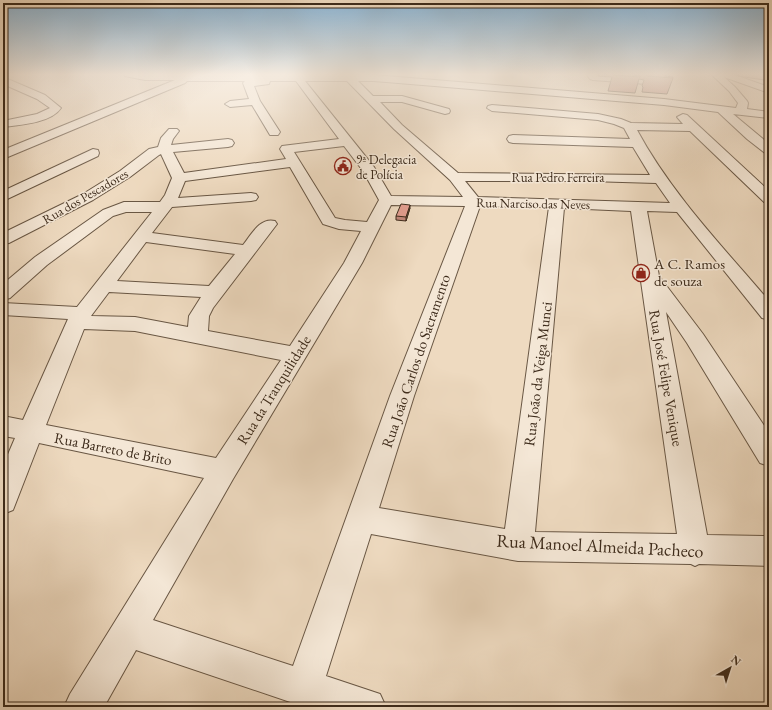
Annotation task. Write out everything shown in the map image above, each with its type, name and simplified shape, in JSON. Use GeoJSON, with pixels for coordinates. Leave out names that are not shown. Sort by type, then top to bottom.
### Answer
{"type":"FeatureCollection","features":[{"type":"Feature","properties":{"kind":"street"},"geometry":{"type":"LineString","coordinates":[[3,124],[52,113],[56,108],[55,107]]}},
{"type":"Feature","properties":{"kind":"street"},"geometry":{"type":"LineString","coordinates":[[3,156],[119,107]]}},
{"type":"Feature","properties":{"kind":"street"},"geometry":{"type":"LineString","coordinates":[[259,107],[274,132]]}},
{"type":"Feature","properties":{"kind":"street"},"geometry":{"type":"LineString","coordinates":[[320,107],[373,176],[386,200]]}},
{"type":"Feature","properties":{"kind":"street"},"geometry":{"type":"LineString","coordinates":[[379,107],[398,127],[455,177],[474,202]]}},
{"type":"Feature","properties":{"kind":"street"},"geometry":{"type":"LineString","coordinates":[[431,107],[445,111]]}},
{"type":"Feature","properties":{"kind":"street"},"geometry":{"type":"LineString","coordinates":[[675,107],[693,128],[769,199]]}},
{"type":"Feature","properties":{"kind":"street"},"geometry":{"type":"LineString","coordinates":[[681,107],[717,108],[769,150]]}},
{"type":"Feature","properties":{"kind":"street"},"geometry":{"type":"LineString","coordinates":[[710,107],[769,115]]}},
{"type":"Feature","properties":{"kind":"street"},"geometry":{"type":"LineString","coordinates":[[492,108],[598,118],[617,121],[630,127],[645,156],[681,208],[769,314]]}},
{"type":"Feature","properties":{"kind":"street"},"geometry":{"type":"LineString","coordinates":[[44,115],[78,125]]}},
{"type":"Feature","properties":{"kind":"street"},"geometry":{"type":"LineString","coordinates":[[580,127],[693,128]]}},
{"type":"Feature","properties":{"kind":"street"},"geometry":{"type":"LineString","coordinates":[[169,145],[196,135]]}},
{"type":"Feature","properties":{"kind":"street"},"geometry":{"type":"LineString","coordinates":[[513,139],[637,143]]}},
{"type":"Feature","properties":{"kind":"street"},"geometry":{"type":"LineString","coordinates":[[347,142],[286,149],[295,162],[324,216],[328,220],[347,225],[373,227]]}},
{"type":"Feature","properties":{"kind":"street"},"geometry":{"type":"LineString","coordinates":[[169,145],[228,143]]}},
{"type":"Feature","properties":{"kind":"street"},"geometry":{"type":"LineString","coordinates":[[169,145],[185,160]]}},
{"type":"Feature","properties":{"kind":"street"},"geometry":{"type":"LineString","coordinates":[[3,501],[30,432],[79,318],[166,205],[177,186],[179,178],[169,145]]}},
{"type":"Feature","properties":{"kind":"street","name":"Rua dos Pescadores"},"geometry":{"type":"LineString","coordinates":[[3,239],[83,199],[125,174],[150,154],[169,145]]}},
{"type":"Feature","properties":{"kind":"street"},"geometry":{"type":"LineString","coordinates":[[3,197],[93,153]]}},
{"type":"Feature","properties":{"kind":"street"},"geometry":{"type":"LineString","coordinates":[[629,156],[645,156]]}},
{"type":"Feature","properties":{"kind":"street"},"geometry":{"type":"LineString","coordinates":[[179,178],[295,162]]}},
{"type":"Feature","properties":{"kind":"street","name":"Rua Pedro Ferreira"},"geometry":{"type":"LineString","coordinates":[[455,177],[581,177],[661,179]]}},
{"type":"Feature","properties":{"kind":"street"},"geometry":{"type":"LineString","coordinates":[[3,294],[41,261],[108,213],[124,207],[166,205],[251,197]]}},
{"type":"Feature","properties":{"kind":"street","name":"Rua Narciso das Neves"},"geometry":{"type":"LineString","coordinates":[[386,200],[557,203],[681,208]]}},
{"type":"Feature","properties":{"kind":"street","name":"Rua da Tranquilidade"},"geometry":{"type":"LineString","coordinates":[[83,707],[223,471],[353,263],[386,200]]}},
{"type":"Feature","properties":{"kind":"street","name":"Rua João Carlos do Sacramento"},"geometry":{"type":"LineString","coordinates":[[304,688],[362,519],[402,396],[474,202]]}},
{"type":"Feature","properties":{"kind":"street","name":"Rua João da Veiga Munci"},"geometry":{"type":"LineString","coordinates":[[518,546],[557,203]]}},
{"type":"Feature","properties":{"kind":"street","name":"Rua José Felipe Venique"},"geometry":{"type":"LineString","coordinates":[[638,206],[695,550]]}},
{"type":"Feature","properties":{"kind":"street"},"geometry":{"type":"LineString","coordinates":[[197,336],[199,316],[214,292],[269,224]]}},
{"type":"Feature","properties":{"kind":"street"},"geometry":{"type":"LineString","coordinates":[[142,237],[248,251]]}},
{"type":"Feature","properties":{"kind":"street"},"geometry":{"type":"LineString","coordinates":[[649,275],[695,339],[769,455]]}},
{"type":"Feature","properties":{"kind":"street"},"geometry":{"type":"LineString","coordinates":[[103,286],[214,292]]}},
{"type":"Feature","properties":{"kind":"street"},"geometry":{"type":"LineString","coordinates":[[3,310],[135,324],[295,355]]}},
{"type":"Feature","properties":{"kind":"street","name":"Rua Barreto de Brito"},"geometry":{"type":"LineString","coordinates":[[3,426],[223,471]]}},
{"type":"Feature","properties":{"kind":"street","name":"Rua Manoel Almeida Pacheco"},"geometry":{"type":"LineString","coordinates":[[362,519],[518,546],[769,551]]}},
{"type":"Feature","properties":{"kind":"street"},"geometry":{"type":"LineString","coordinates":[[130,630],[304,688],[367,707]]}},
{"type":"Feature","properties":{"kind":"building"},"geometry":{"type":"Polygon","coordinates":[[[401,204],[410,205],[406,217],[396,216],[401,204]]]}},
{"type":"Feature","properties":{"kind":"place","name":"9ª Delegacia de Polícia"},"geometry":{"type":"Point","coordinates":[343,166]}},
{"type":"Feature","properties":{"kind":"place","name":"A C. Ramos de souza"},"geometry":{"type":"Point","coordinates":[641,273]}}]}
